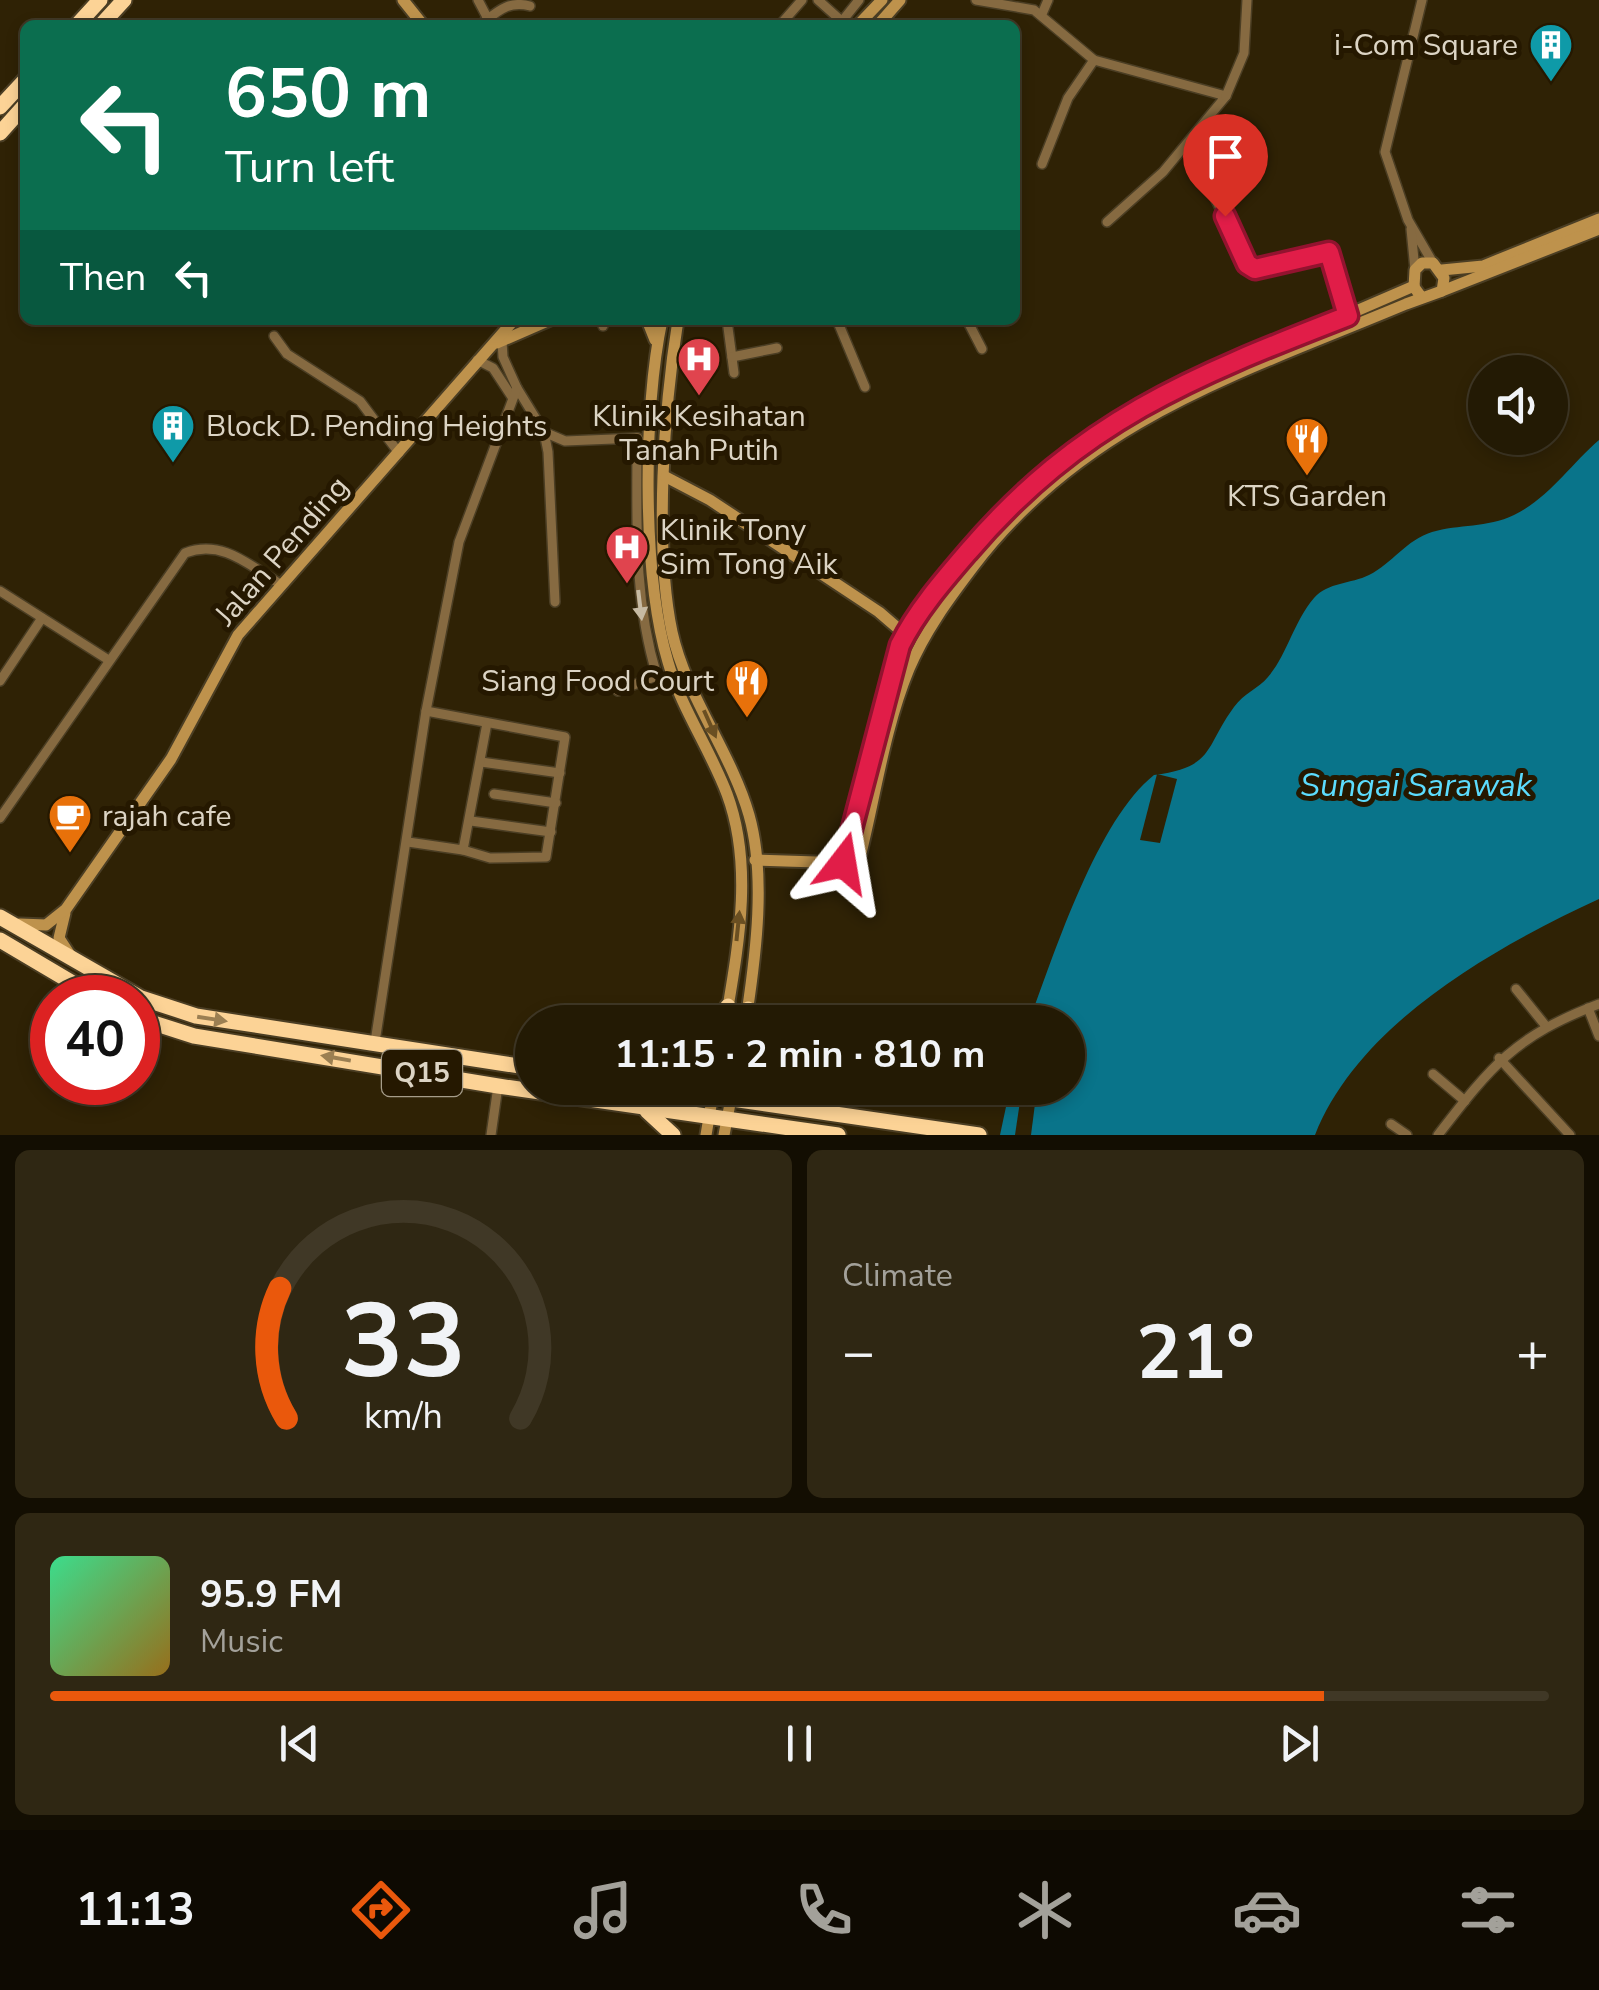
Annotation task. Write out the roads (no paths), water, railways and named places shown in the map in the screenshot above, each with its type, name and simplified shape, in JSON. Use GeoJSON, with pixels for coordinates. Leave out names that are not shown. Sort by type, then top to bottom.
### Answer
{"type":"FeatureCollection","features":[{"type":"Feature","properties":{"kind":"highway"},"geometry":{"type":"LineString","coordinates":[[81,20],[100,0]]}},
{"type":"Feature","properties":{"kind":"highway"},"geometry":{"type":"LineString","coordinates":[[107,20],[124,0]]}},
{"type":"Feature","properties":{"kind":"highway"},"geometry":{"type":"LineString","coordinates":[[0,107],[20,85]]}},
{"type":"Feature","properties":{"kind":"highway"},"geometry":{"type":"LineString","coordinates":[[0,133],[20,111]]}},
{"type":"Feature","properties":{"kind":"highway","name":"Q15"},"geometry":{"type":"LineString","coordinates":[[4,919],[141,998],[196,1016],[515,1065]]}},
{"type":"Feature","properties":{"kind":"highway"},"geometry":{"type":"LineString","coordinates":[[0,940],[58,975]]}},
{"type":"Feature","properties":{"kind":"highway"},"geometry":{"type":"LineString","coordinates":[[0,951],[18,952]]}},
{"type":"Feature","properties":{"kind":"highway","name":"Q15"},"geometry":{"type":"LineString","coordinates":[[160,1025],[194,1036],[709,1118],[726,1128]]}},
{"type":"Feature","properties":{"kind":"highway"},"geometry":{"type":"LineString","coordinates":[[788,1105],[979,1135]]}},
{"type":"Feature","properties":{"kind":"highway"},"geometry":{"type":"LineString","coordinates":[[805,1105],[812,1110]]}},
{"type":"Feature","properties":{"kind":"highway"},"geometry":{"type":"LineString","coordinates":[[636,1106],[661,1119],[674,1135]]}},
{"type":"Feature","properties":{"kind":"highway"},"geometry":{"type":"LineString","coordinates":[[726,1128],[836,1135]]}},
{"type":"Feature","properties":{"kind":"street"},"geometry":{"type":"LineString","coordinates":[[402,0],[419,20]]}},
{"type":"Feature","properties":{"kind":"street"},"geometry":{"type":"LineString","coordinates":[[784,20],[802,0]]}},
{"type":"Feature","properties":{"kind":"street"},"geometry":{"type":"LineString","coordinates":[[818,0],[838,20]]}},
{"type":"Feature","properties":{"kind":"street"},"geometry":{"type":"LineString","coordinates":[[863,20],[882,0]]}},
{"type":"Feature","properties":{"kind":"street"},"geometry":{"type":"LineString","coordinates":[[882,20],[900,0]]}},
{"type":"Feature","properties":{"kind":"street"},"geometry":{"type":"LineString","coordinates":[[976,0],[1009,3],[1042,14],[1094,60],[1226,96]]}},
{"type":"Feature","properties":{"kind":"street"},"geometry":{"type":"LineString","coordinates":[[1042,14],[1048,0]]}},
{"type":"Feature","properties":{"kind":"street"},"geometry":{"type":"LineString","coordinates":[[1107,222],[1163,172],[1226,96],[1244,54],[1247,0]]}},
{"type":"Feature","properties":{"kind":"street"},"geometry":{"type":"LineString","coordinates":[[1422,0],[1385,152],[1411,226],[1437,266],[1442,291]]}},
{"type":"Feature","properties":{"kind":"street"},"geometry":{"type":"LineString","coordinates":[[486,20],[504,6],[530,6]]}},
{"type":"Feature","properties":{"kind":"street"},"geometry":{"type":"LineString","coordinates":[[1042,164],[1068,98],[1094,60]]}},
{"type":"Feature","properties":{"kind":"street"},"geometry":{"type":"LineString","coordinates":[[1200,168],[1247,264],[1270,268],[1329,252],[1348,316]]}},
{"type":"Feature","properties":{"kind":"street"},"geometry":{"type":"LineString","coordinates":[[1415,270],[1483,266],[1599,219]]}},
{"type":"Feature","properties":{"kind":"street"},"geometry":{"type":"LineString","coordinates":[[1411,226],[1414,286],[1422,298]]}},
{"type":"Feature","properties":{"kind":"street"},"geometry":{"type":"LineString","coordinates":[[666,477],[708,499],[879,612],[904,636],[915,637],[931,623],[1014,518],[1065,471],[1117,433],[1209,385],[1599,228]]}},
{"type":"Feature","properties":{"kind":"street"},"geometry":{"type":"LineString","coordinates":[[843,863],[892,664],[904,636],[1012,504],[1084,441],[1187,381],[1414,286]]}},
{"type":"Feature","properties":{"kind":"street"},"geometry":{"type":"LineString","coordinates":[[488,347],[509,325]]}},
{"type":"Feature","properties":{"kind":"street","name":"Jalan Pending"},"geometry":{"type":"LineString","coordinates":[[66,909],[187,734],[238,635],[280,584],[329,536],[488,347],[539,325]]}},
{"type":"Feature","properties":{"kind":"street"},"geometry":{"type":"LineString","coordinates":[[649,325],[656,349]]}},
{"type":"Feature","properties":{"kind":"street"},"geometry":{"type":"LineString","coordinates":[[661,325],[651,438],[654,599],[670,670],[726,791],[738,833],[740,906],[728,1005]]}},
{"type":"Feature","properties":{"kind":"street"},"geometry":{"type":"LineString","coordinates":[[677,325],[668,388],[667,599],[673,635],[744,803],[754,860],[748,1005]]}},
{"type":"Feature","properties":{"kind":"street"},"geometry":{"type":"LineString","coordinates":[[728,325],[734,374]]}},
{"type":"Feature","properties":{"kind":"street"},"geometry":{"type":"LineString","coordinates":[[839,325],[865,387]]}},
{"type":"Feature","properties":{"kind":"street"},"geometry":{"type":"LineString","coordinates":[[970,325],[982,349]]}},
{"type":"Feature","properties":{"kind":"street"},"geometry":{"type":"LineString","coordinates":[[274,336],[287,354],[360,402],[398,453]]}},
{"type":"Feature","properties":{"kind":"street"},"geometry":{"type":"LineString","coordinates":[[375,1042],[426,711],[461,536],[515,392],[503,358],[502,341]]}},
{"type":"Feature","properties":{"kind":"street"},"geometry":{"type":"LineString","coordinates":[[732,357],[777,348]]}},
{"type":"Feature","properties":{"kind":"street"},"geometry":{"type":"LineString","coordinates":[[477,360],[493,368],[544,432],[556,602]]}},
{"type":"Feature","properties":{"kind":"street"},"geometry":{"type":"LineString","coordinates":[[544,432],[566,441],[651,438]]}},
{"type":"Feature","properties":{"kind":"street"},"geometry":{"type":"LineString","coordinates":[[636,438],[637,586],[642,626],[658,676]]}},
{"type":"Feature","properties":{"kind":"street"},"geometry":{"type":"LineString","coordinates":[[548,452],[566,441]]}},
{"type":"Feature","properties":{"kind":"street"},"geometry":{"type":"LineString","coordinates":[[0,818],[106,660],[185,553],[198,548],[226,550],[280,584]]}},
{"type":"Feature","properties":{"kind":"street"},"geometry":{"type":"LineString","coordinates":[[0,591],[106,660]]}},
{"type":"Feature","properties":{"kind":"street"},"geometry":{"type":"LineString","coordinates":[[879,612],[904,620],[919,613]]}},
{"type":"Feature","properties":{"kind":"street"},"geometry":{"type":"LineString","coordinates":[[879,612],[893,640],[892,664]]}},
{"type":"Feature","properties":{"kind":"street"},"geometry":{"type":"LineString","coordinates":[[0,681],[42,618]]}},
{"type":"Feature","properties":{"kind":"street"},"geometry":{"type":"LineString","coordinates":[[754,860],[843,863],[861,853],[909,670],[931,623]]}},
{"type":"Feature","properties":{"kind":"street"},"geometry":{"type":"LineString","coordinates":[[618,692],[670,670]]}},
{"type":"Feature","properties":{"kind":"street"},"geometry":{"type":"LineString","coordinates":[[408,842],[490,858],[539,860],[548,852],[556,803],[564,735],[426,711]]}},
{"type":"Feature","properties":{"kind":"street"},"geometry":{"type":"LineString","coordinates":[[463,850],[487,724]]}},
{"type":"Feature","properties":{"kind":"street"},"geometry":{"type":"LineString","coordinates":[[480,762],[560,773]]}},
{"type":"Feature","properties":{"kind":"street"},"geometry":{"type":"LineString","coordinates":[[494,794],[556,803]]}},
{"type":"Feature","properties":{"kind":"street"},"geometry":{"type":"LineString","coordinates":[[471,822],[551,832]]}},
{"type":"Feature","properties":{"kind":"street"},"geometry":{"type":"LineString","coordinates":[[4,919],[35,928],[55,920],[66,909]]}},
{"type":"Feature","properties":{"kind":"street"},"geometry":{"type":"LineString","coordinates":[[66,909],[59,938],[64,950],[84,966]]}},
{"type":"Feature","properties":{"kind":"street"},"geometry":{"type":"LineString","coordinates":[[1516,989],[1545,1025]]}},
{"type":"Feature","properties":{"kind":"street"},"geometry":{"type":"LineString","coordinates":[[1438,1135],[1499,1058],[1545,1025],[1594,1006],[1599,1036]]}},
{"type":"Feature","properties":{"kind":"street"},"geometry":{"type":"LineString","coordinates":[[1499,1058],[1570,1135]]}},
{"type":"Feature","properties":{"kind":"street"},"geometry":{"type":"LineString","coordinates":[[1433,1074],[1464,1100]]}},
{"type":"Feature","properties":{"kind":"street"},"geometry":{"type":"LineString","coordinates":[[491,1135],[498,1086]]}},
{"type":"Feature","properties":{"kind":"street"},"geometry":{"type":"LineString","coordinates":[[706,1135],[712,1105]]}},
{"type":"Feature","properties":{"kind":"street"},"geometry":{"type":"LineString","coordinates":[[1391,1124],[1407,1135]]}},
{"type":"Feature","properties":{"kind":"water","name":"Sungai Sarawak"},"geometry":{"type":"Polygon","coordinates":[[[1599,440],[1599,899],[1517,940],[1434,993],[1363,1058],[1336,1095],[1315,1135],[1000,1135],[1006,1105],[1085,1105],[1085,1005],[1035,1005],[1096,855],[1133,796],[1154,775],[1188,767],[1206,753],[1234,707],[1275,668],[1301,617],[1320,593],[1369,575],[1423,536],[1514,515],[1549,490],[1599,440]]]}},
{"type":"Feature","properties":{"kind":"place","name":"i-Com Square"},"geometry":{"type":"Point","coordinates":[1551,83]}},
{"type":"Feature","properties":{"kind":"place","name":"Klinik Kesihatan Tanah Putih"},"geometry":{"type":"Point","coordinates":[699,397]}},
{"type":"Feature","properties":{"kind":"place","name":"Block D. Pending Heights"},"geometry":{"type":"Point","coordinates":[173,464]}},
{"type":"Feature","properties":{"kind":"place","name":"KTS Garden"},"geometry":{"type":"Point","coordinates":[1307,477]}},
{"type":"Feature","properties":{"kind":"place","name":"Klinik Tony Sim Tong Aik"},"geometry":{"type":"Point","coordinates":[627,585]}},
{"type":"Feature","properties":{"kind":"place","name":"Siang Food Court"},"geometry":{"type":"Point","coordinates":[747,719]}},
{"type":"Feature","properties":{"kind":"place","name":"rajah cafe"},"geometry":{"type":"Point","coordinates":[70,854]}}]}
